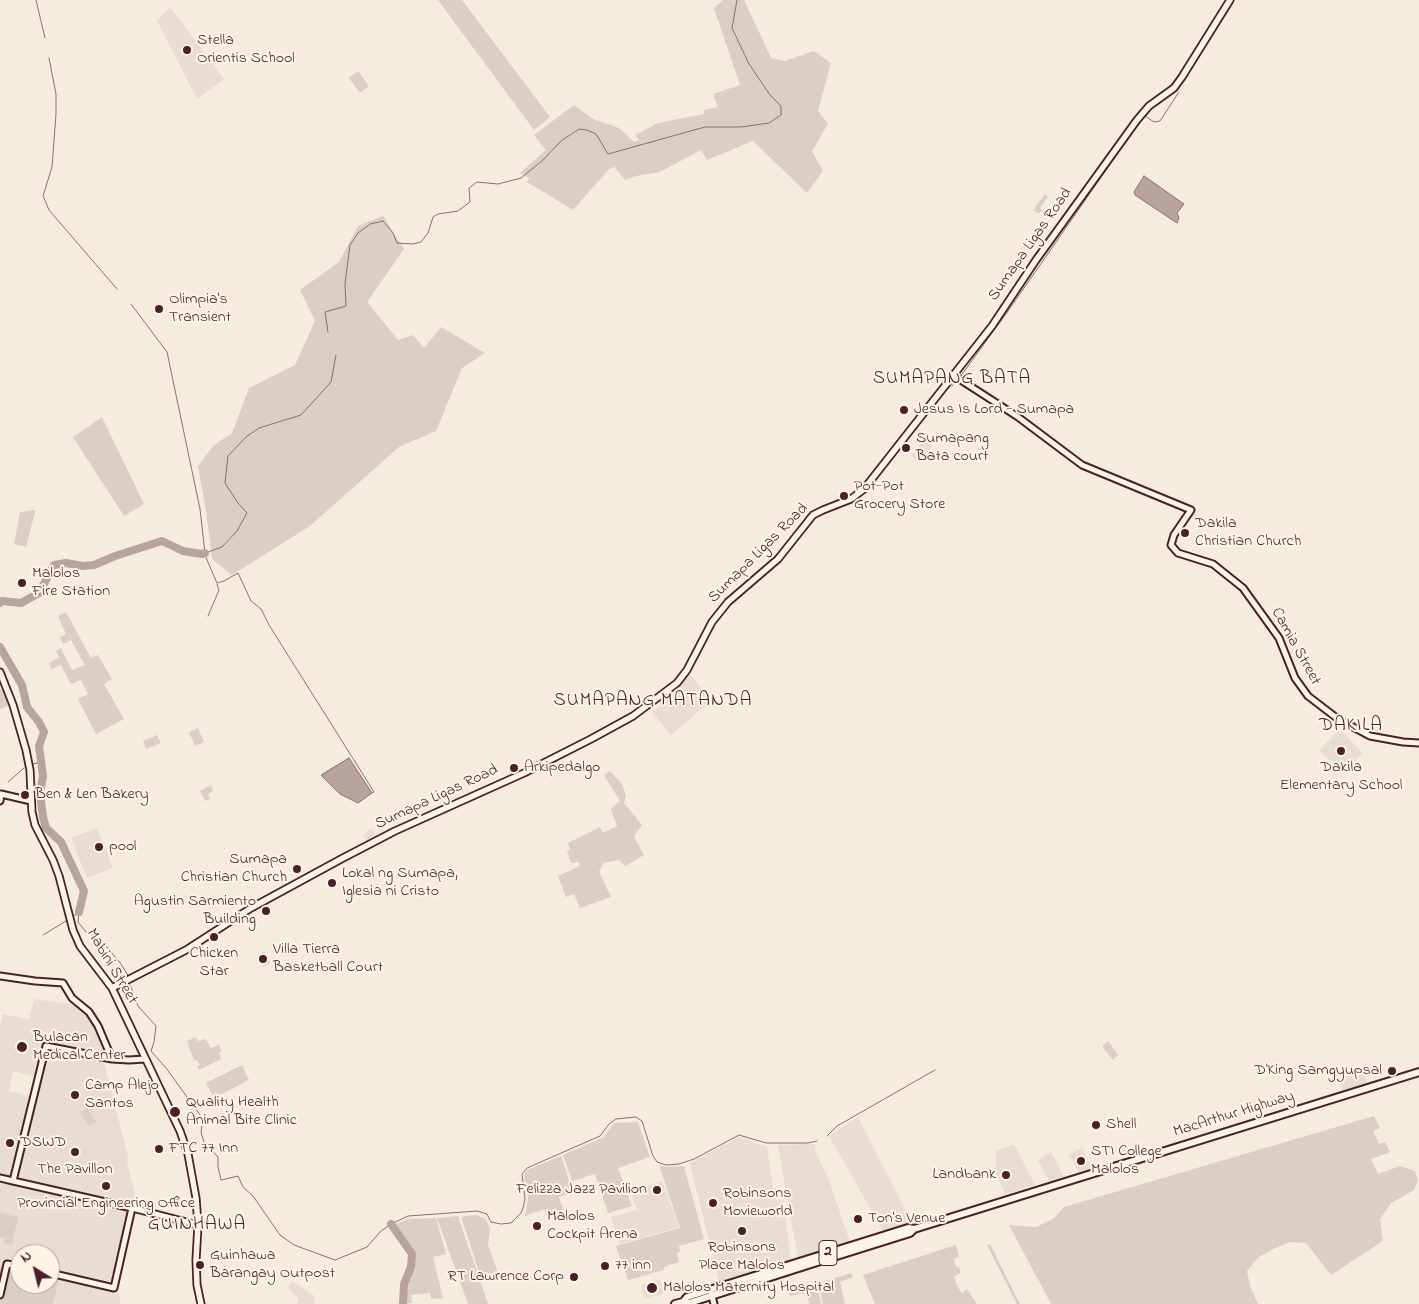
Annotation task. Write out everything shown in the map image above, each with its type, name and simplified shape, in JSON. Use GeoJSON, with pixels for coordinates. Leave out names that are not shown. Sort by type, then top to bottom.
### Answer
{"type":"FeatureCollection","features":[{"type":"Feature","properties":{"kind":"highway","name":"MacArthur Highway"},"geometry":{"type":"LineString","coordinates":[[675,1304],[689,1303],[711,1293],[908,1228],[914,1229],[1419,1072]]}},
{"type":"Feature","properties":{"kind":"main road","name":"Sumapa Ligas Road"},"geometry":{"type":"LineString","coordinates":[[112,988],[186,950],[251,908],[296,883],[395,832],[524,773],[586,742],[633,716],[680,679],[712,622],[728,602],[778,559],[813,515],[851,499],[864,489],[992,326],[1036,260],[1137,120],[1149,106],[1174,88],[1230,0]]}},
{"type":"Feature","properties":{"kind":"main road","name":"Mabini Street"},"geometry":{"type":"LineString","coordinates":[[0,672],[13,705],[26,750],[30,770],[31,801],[35,825],[59,876],[73,930],[80,946],[112,988],[180,1131],[188,1154],[196,1198],[198,1225],[197,1285],[201,1304]]}},
{"type":"Feature","properties":{"kind":"street","name":"Camia Street"},"geometry":{"type":"LineString","coordinates":[[953,375],[1018,417],[1082,465],[1191,510],[1174,536],[1171,545],[1178,553],[1213,564],[1243,588],[1279,638],[1295,678],[1308,696],[1338,719],[1370,736],[1419,743]]}},
{"type":"Feature","properties":{"kind":"street"},"geometry":{"type":"LineString","coordinates":[[1,798],[31,801]]}},
{"type":"Feature","properties":{"kind":"street"},"geometry":{"type":"LineString","coordinates":[[0,976],[63,984],[72,998],[89,1012],[98,1026],[112,1059]]}},
{"type":"Feature","properties":{"kind":"street"},"geometry":{"type":"LineString","coordinates":[[13,1181],[46,1046],[112,1059],[145,1059]]}},
{"type":"Feature","properties":{"kind":"street"},"geometry":{"type":"LineString","coordinates":[[0,1178],[198,1225]]}},
{"type":"Feature","properties":{"kind":"street"},"geometry":{"type":"LineString","coordinates":[[60,1275],[114,1288],[132,1208]]}},
{"type":"Feature","properties":{"kind":"street"},"geometry":{"type":"LineString","coordinates":[[0,1295],[7,1264],[10,1264]]}},
{"type":"Feature","properties":{"kind":"street"},"geometry":{"type":"LineString","coordinates":[[711,1293],[714,1304]]}},
{"type":"Feature","properties":{"kind":"shaded area"},"geometry":{"type":"Polygon","coordinates":[[[438,0],[462,0],[550,117],[534,130],[438,0]]]}},
{"type":"Feature","properties":{"kind":"shaded area"},"geometry":{"type":"Polygon","coordinates":[[[723,0],[744,0],[771,58],[784,61],[814,51],[831,63],[818,111],[828,124],[812,151],[823,171],[807,193],[753,141],[707,160],[701,150],[660,172],[625,180],[615,167],[609,169],[573,210],[527,182],[529,178],[520,173],[546,150],[534,135],[574,105],[593,119],[619,128],[634,142],[639,140],[635,135],[658,123],[704,114],[704,110],[718,107],[713,94],[740,85],[714,8],[723,0]]]}},
{"type":"Feature","properties":{"kind":"shaded area","name":"Stella Orientis School"},"geometry":{"type":"Polygon","coordinates":[[[170,7],[224,79],[197,99],[157,21],[170,7]]]}},
{"type":"Feature","properties":{"kind":"shaded area"},"geometry":{"type":"Polygon","coordinates":[[[358,71],[369,86],[360,93],[349,78],[358,71]]]}},
{"type":"Feature","properties":{"kind":"shaded area"},"geometry":{"type":"Polygon","coordinates":[[[1144,176],[1184,204],[1177,213],[1179,218],[1177,223],[1135,195],[1134,192],[1144,176]]]}},
{"type":"Feature","properties":{"kind":"shaded area"},"geometry":{"type":"Polygon","coordinates":[[[1045,194],[1048,197],[1040,208],[1042,210],[1039,214],[1033,210],[1045,194]]]}},
{"type":"Feature","properties":{"kind":"shaded area"},"geometry":{"type":"Polygon","coordinates":[[[383,216],[404,249],[367,302],[398,340],[413,335],[424,348],[441,327],[485,353],[462,368],[436,431],[399,447],[310,526],[232,575],[212,559],[198,466],[214,445],[232,433],[249,388],[295,365],[315,321],[300,290],[339,262],[358,226],[383,216]]]}},
{"type":"Feature","properties":{"kind":"shaded area"},"geometry":{"type":"Polygon","coordinates":[[[102,417],[144,504],[124,516],[73,437],[102,417]]]}},
{"type":"Feature","properties":{"kind":"shaded area"},"geometry":{"type":"Polygon","coordinates":[[[923,440],[932,446],[919,463],[911,456],[923,440]]]}},
{"type":"Feature","properties":{"kind":"shaded area"},"geometry":{"type":"Polygon","coordinates":[[[34,510],[26,547],[14,544],[20,512],[34,510]]]}},
{"type":"Feature","properties":{"kind":"shaded area"},"geometry":{"type":"Polygon","coordinates":[[[66,612],[91,658],[98,655],[112,679],[104,684],[124,719],[96,734],[78,699],[88,694],[81,680],[71,684],[61,665],[51,669],[49,663],[59,657],[56,651],[61,648],[72,670],[85,665],[71,640],[63,644],[60,637],[66,634],[58,616],[66,612]]]}},
{"type":"Feature","properties":{"kind":"shaded area"},"geometry":{"type":"Polygon","coordinates":[[[689,673],[711,701],[671,735],[652,712],[661,706],[656,700],[689,673]]]}},
{"type":"Feature","properties":{"kind":"shaded area"},"geometry":{"type":"Polygon","coordinates":[[[3,689],[8,706],[0,709],[0,690],[3,689]]]}},
{"type":"Feature","properties":{"kind":"shaded area"},"geometry":{"type":"Polygon","coordinates":[[[198,728],[204,742],[195,746],[189,732],[198,728]]]}},
{"type":"Feature","properties":{"kind":"shaded area","name":"Dakila Elementary School"},"geometry":{"type":"Polygon","coordinates":[[[1340,729],[1363,753],[1342,774],[1319,750],[1340,729]]]}},
{"type":"Feature","properties":{"kind":"shaded area"},"geometry":{"type":"Polygon","coordinates":[[[157,735],[161,743],[146,749],[143,741],[157,735]]]}},
{"type":"Feature","properties":{"kind":"shaded area"},"geometry":{"type":"Polygon","coordinates":[[[349,758],[372,793],[358,803],[340,794],[321,775],[349,758]]]}},
{"type":"Feature","properties":{"kind":"shaded area"},"geometry":{"type":"Polygon","coordinates":[[[610,771],[622,784],[626,795],[624,803],[642,825],[634,837],[644,855],[625,866],[619,860],[603,863],[599,872],[611,897],[580,908],[574,894],[566,897],[558,876],[580,866],[578,862],[571,863],[567,851],[570,850],[568,843],[600,827],[603,833],[617,826],[611,809],[620,801],[604,775],[610,771]]]}},
{"type":"Feature","properties":{"kind":"shaded area"},"geometry":{"type":"Polygon","coordinates":[[[211,785],[213,791],[208,794],[210,799],[205,801],[200,791],[211,785]]]}},
{"type":"Feature","properties":{"kind":"shaded area"},"geometry":{"type":"Polygon","coordinates":[[[97,828],[113,868],[87,878],[71,838],[97,828]]]}},
{"type":"Feature","properties":{"kind":"shaded area"},"geometry":{"type":"Polygon","coordinates":[[[371,829],[378,838],[368,843],[363,835],[371,829]]]}},
{"type":"Feature","properties":{"kind":"shaded area","name":"Villa Tierra Basketball Court"},"geometry":{"type":"Polygon","coordinates":[[[264,951],[270,963],[263,967],[257,956],[264,951]]]}},
{"type":"Feature","properties":{"kind":"shaded area"},"geometry":{"type":"Polygon","coordinates":[[[34,999],[76,1005],[93,1026],[106,1054],[45,1042],[36,1077],[13,1071],[9,1091],[29,1096],[25,1114],[31,1126],[48,1051],[104,1063],[128,1156],[127,1163],[138,1207],[130,1205],[115,1276],[121,1304],[0,1304],[0,1025],[3,1014],[29,1020],[34,999]]]}},
{"type":"Feature","properties":{"kind":"shaded area"},"geometry":{"type":"Polygon","coordinates":[[[196,1037],[198,1041],[206,1039],[211,1048],[219,1045],[222,1051],[219,1052],[221,1059],[199,1070],[197,1066],[200,1065],[197,1060],[194,1061],[187,1041],[196,1037]]]}},
{"type":"Feature","properties":{"kind":"shaded area"},"geometry":{"type":"Polygon","coordinates":[[[1108,1041],[1118,1055],[1113,1060],[1102,1046],[1108,1041]]]}},
{"type":"Feature","properties":{"kind":"shaded area"},"geometry":{"type":"Polygon","coordinates":[[[242,1065],[249,1080],[214,1098],[206,1083],[242,1065]]]}},
{"type":"Feature","properties":{"kind":"shaded area"},"geometry":{"type":"Polygon","coordinates":[[[1358,1069],[1368,1083],[1344,1092],[1339,1080],[1358,1069]]]}},
{"type":"Feature","properties":{"kind":"shaded area"},"geometry":{"type":"Polygon","coordinates":[[[87,1108],[96,1122],[89,1126],[80,1113],[87,1108]]]}},
{"type":"Feature","properties":{"kind":"shaded area"},"geometry":{"type":"Polygon","coordinates":[[[1374,1116],[1380,1128],[1373,1131],[1379,1144],[1385,1142],[1390,1152],[1371,1159],[1378,1174],[1400,1166],[1415,1171],[1418,1180],[1414,1190],[1391,1203],[1380,1219],[1383,1241],[1331,1275],[1306,1243],[1290,1242],[1273,1249],[1259,1257],[1247,1271],[1250,1286],[1258,1304],[1051,1304],[1009,1225],[1036,1227],[1053,1219],[1064,1207],[1374,1116]]]}},
{"type":"Feature","properties":{"kind":"shaded area"},"geometry":{"type":"Polygon","coordinates":[[[858,1117],[912,1223],[883,1231],[829,1136],[858,1117]]]}},
{"type":"Feature","properties":{"kind":"shaded area"},"geometry":{"type":"Polygon","coordinates":[[[638,1122],[650,1157],[618,1168],[632,1206],[608,1213],[595,1174],[572,1181],[563,1155],[604,1137],[614,1123],[638,1122]]]}},
{"type":"Feature","properties":{"kind":"shaded area","name":"Robinsons Place Malolos"},"geometry":{"type":"Polygon","coordinates":[[[739,1137],[767,1147],[775,1200],[783,1199],[791,1261],[719,1282],[690,1163],[739,1137]]]}},
{"type":"Feature","properties":{"kind":"shaded area"},"geometry":{"type":"Polygon","coordinates":[[[815,1144],[815,1151],[829,1180],[850,1242],[798,1259],[778,1145],[815,1144]]]}},
{"type":"Feature","properties":{"kind":"shaded area"},"geometry":{"type":"Polygon","coordinates":[[[1014,1144],[1035,1185],[1005,1194],[996,1173],[996,1151],[1014,1144]]]}},
{"type":"Feature","properties":{"kind":"shaded area","name":"STI College Malolos"},"geometry":{"type":"Polygon","coordinates":[[[1082,1148],[1092,1168],[1078,1172],[1069,1154],[1082,1148]]]}},
{"type":"Feature","properties":{"kind":"shaded area"},"geometry":{"type":"Polygon","coordinates":[[[1051,1152],[1064,1177],[1049,1181],[1038,1160],[1051,1152]]]}},
{"type":"Feature","properties":{"kind":"shaded area"},"geometry":{"type":"Polygon","coordinates":[[[561,1156],[573,1192],[559,1197],[564,1211],[547,1217],[544,1209],[525,1216],[528,1199],[524,1175],[527,1170],[561,1156]]]}},
{"type":"Feature","properties":{"kind":"shaded area"},"geometry":{"type":"Polygon","coordinates":[[[659,1165],[666,1167],[684,1166],[704,1239],[679,1246],[680,1252],[677,1253],[679,1262],[664,1267],[664,1270],[628,1280],[616,1246],[680,1228],[659,1165]]]}},
{"type":"Feature","properties":{"kind":"shaded area"},"geometry":{"type":"Polygon","coordinates":[[[662,1181],[679,1227],[620,1244],[611,1217],[637,1210],[630,1191],[662,1181]]]}},
{"type":"Feature","properties":{"kind":"shaded area"},"geometry":{"type":"Polygon","coordinates":[[[0,1213],[18,1217],[12,1244],[4,1243],[5,1238],[0,1237],[0,1213]]]}},
{"type":"Feature","properties":{"kind":"shaded area"},"geometry":{"type":"Polygon","coordinates":[[[476,1215],[486,1219],[490,1229],[488,1245],[499,1275],[482,1281],[461,1217],[476,1215]]]}},
{"type":"Feature","properties":{"kind":"shaded area"},"geometry":{"type":"Polygon","coordinates":[[[458,1216],[488,1304],[468,1304],[437,1218],[458,1216]]]}},
{"type":"Feature","properties":{"kind":"shaded area"},"geometry":{"type":"Polygon","coordinates":[[[436,1218],[446,1254],[433,1257],[443,1298],[431,1299],[430,1293],[411,1295],[412,1303],[404,1304],[405,1284],[412,1267],[413,1253],[401,1238],[395,1225],[408,1219],[436,1218]]]}},
{"type":"Feature","properties":{"kind":"shaded area"},"geometry":{"type":"Polygon","coordinates":[[[990,1244],[1020,1304],[1017,1304],[987,1245],[990,1244]]]}},
{"type":"Feature","properties":{"kind":"shaded area"},"geometry":{"type":"Polygon","coordinates":[[[956,1245],[959,1257],[954,1259],[956,1267],[959,1267],[961,1273],[954,1276],[957,1286],[962,1293],[967,1289],[977,1304],[875,1304],[863,1275],[956,1245]]]}},
{"type":"Feature","properties":{"kind":"shaded area"},"geometry":{"type":"Polygon","coordinates":[[[0,1268],[10,1270],[10,1294],[55,1294],[53,1304],[0,1304],[0,1268]]]}},
{"type":"Feature","properties":{"kind":"shaded area"},"geometry":{"type":"Polygon","coordinates":[[[851,1273],[853,1277],[840,1282],[845,1304],[823,1304],[818,1283],[851,1273]]]}},
{"type":"Feature","properties":{"kind":"shaded area","name":"Malolos Maternity Hospital"},"geometry":{"type":"Polygon","coordinates":[[[660,1279],[664,1292],[662,1295],[652,1296],[652,1298],[648,1299],[647,1297],[644,1298],[641,1285],[660,1279]]]}},
{"type":"Feature","properties":{"kind":"shaded area"},"geometry":{"type":"Polygon","coordinates":[[[292,1281],[315,1296],[314,1304],[297,1304],[298,1299],[288,1288],[292,1281]]]}},
{"type":"Feature","properties":{"kind":"shaded area"},"geometry":{"type":"Polygon","coordinates":[[[814,1285],[818,1289],[821,1304],[809,1304],[807,1293],[790,1296],[789,1293],[814,1285]]]}},
{"type":"Feature","properties":{"kind":"waterway"},"geometry":{"type":"LineString","coordinates":[[36,0],[45,38]]}},
{"type":"Feature","properties":{"kind":"waterway"},"geometry":{"type":"LineString","coordinates":[[328,332],[325,312],[346,306],[345,284],[350,245],[358,233],[370,224],[383,221],[393,233],[397,243],[413,244],[421,242],[428,233],[433,217],[438,214],[458,211],[470,202],[469,188],[477,182],[498,184],[521,178],[543,160],[561,141],[579,129],[596,134],[608,154],[705,127],[741,127],[769,123],[781,115],[781,106],[770,95],[749,64],[732,28],[737,0]]}},
{"type":"Feature","properties":{"kind":"waterway"},"geometry":{"type":"LineString","coordinates":[[49,58],[56,94],[56,114],[52,167],[43,196],[49,210],[117,289]]}},
{"type":"Feature","properties":{"kind":"waterway"},"geometry":{"type":"LineString","coordinates":[[960,377],[1143,117],[1145,116],[1154,122],[1160,121],[1179,92]]}},
{"type":"Feature","properties":{"kind":"waterway"},"geometry":{"type":"LineString","coordinates":[[131,304],[167,352],[200,509],[205,553],[222,547],[237,531],[247,513],[225,483],[228,456],[246,437],[259,428],[301,415],[331,382],[336,355]]}},
{"type":"Feature","properties":{"kind":"waterway"},"geometry":{"type":"LineString","coordinates":[[952,386],[958,380]]}},
{"type":"Feature","properties":{"kind":"waterway"},"geometry":{"type":"LineString","coordinates":[[0,603],[2,601],[21,603],[39,593],[54,565],[66,563],[83,566],[94,565],[162,541],[183,551],[205,553]]}},
{"type":"Feature","properties":{"kind":"waterway"},"geometry":{"type":"LineString","coordinates":[[204,553],[217,583],[238,573],[251,601],[261,609],[269,625],[374,792],[372,793]]}},
{"type":"Feature","properties":{"kind":"waterway"},"geometry":{"type":"LineString","coordinates":[[208,616],[219,590],[217,584]]}},
{"type":"Feature","properties":{"kind":"waterway"},"geometry":{"type":"LineString","coordinates":[[0,647],[22,685],[27,707],[44,732],[39,746],[43,776],[40,793],[43,817],[46,828],[61,842],[84,891],[79,912]]}},
{"type":"Feature","properties":{"kind":"waterway"},"geometry":{"type":"LineString","coordinates":[[33,764],[41,762]]}},
{"type":"Feature","properties":{"kind":"waterway"},"geometry":{"type":"LineString","coordinates":[[8,782],[24,768]]}},
{"type":"Feature","properties":{"kind":"waterway"},"geometry":{"type":"LineString","coordinates":[[79,912],[78,922],[86,932],[97,935],[121,964],[129,977]]}},
{"type":"Feature","properties":{"kind":"waterway"},"geometry":{"type":"LineString","coordinates":[[72,917],[78,913]]}},
{"type":"Feature","properties":{"kind":"waterway"},"geometry":{"type":"LineString","coordinates":[[43,935],[66,921]]}},
{"type":"Feature","properties":{"kind":"waterway"},"geometry":{"type":"LineString","coordinates":[[130,985],[138,1006],[156,1026],[151,1051],[166,1068],[203,1119],[201,1132],[204,1142],[218,1157],[221,1180],[238,1176],[243,1187],[253,1196],[280,1235],[294,1245],[335,1260],[367,1247],[380,1232],[408,1216],[477,1211],[487,1214],[491,1222],[511,1223],[521,1213],[523,1208],[525,1199],[522,1174],[527,1168],[600,1136],[609,1124],[616,1119],[636,1117],[642,1121],[653,1156],[657,1162],[666,1165],[679,1164],[694,1159],[739,1135],[766,1143],[808,1143],[817,1141]]}},
{"type":"Feature","properties":{"kind":"waterway"},"geometry":{"type":"LineString","coordinates":[[827,1136],[837,1126],[935,1070]]}},
{"type":"Feature","properties":{"kind":"waterway"},"geometry":{"type":"LineString","coordinates":[[391,1224],[412,1254],[411,1267],[404,1284],[403,1304]]}},
{"type":"Feature","properties":{"kind":"place","name":"Stella Orientis School"},"geometry":{"type":"Point","coordinates":[187,50]}},
{"type":"Feature","properties":{"kind":"place","name":"Olimpia's Transient"},"geometry":{"type":"Point","coordinates":[159,309]}},
{"type":"Feature","properties":{"kind":"place","name":"Jesus Is Lord - Sumapa"},"geometry":{"type":"Point","coordinates":[904,410]}},
{"type":"Feature","properties":{"kind":"place","name":"Sumapang Bata court"},"geometry":{"type":"Point","coordinates":[906,448]}},
{"type":"Feature","properties":{"kind":"place","name":"Pot-Pot Grocery Store"},"geometry":{"type":"Point","coordinates":[844,496]}},
{"type":"Feature","properties":{"kind":"place","name":"Dakila Christian Church"},"geometry":{"type":"Point","coordinates":[1185,533]}},
{"type":"Feature","properties":{"kind":"place","name":"Malolos Fire Station"},"geometry":{"type":"Point","coordinates":[22,583]}},
{"type":"Feature","properties":{"kind":"place","name":"Dakila Elementary School"},"geometry":{"type":"Point","coordinates":[1341,751]}},
{"type":"Feature","properties":{"kind":"place","name":"Arkipedalgo"},"geometry":{"type":"Point","coordinates":[514,768]}},
{"type":"Feature","properties":{"kind":"place","name":"Ben & Len Bakery"},"geometry":{"type":"Point","coordinates":[25,795]}},
{"type":"Feature","properties":{"kind":"place","name":"pool"},"geometry":{"type":"Point","coordinates":[99,847]}},
{"type":"Feature","properties":{"kind":"place","name":"Sumapa Christian Church"},"geometry":{"type":"Point","coordinates":[297,869]}},
{"type":"Feature","properties":{"kind":"place","name":"Lokal ng Sumapa, Iglesia ni Cristo"},"geometry":{"type":"Point","coordinates":[332,883]}},
{"type":"Feature","properties":{"kind":"place","name":"Agustin Sarmiento Building"},"geometry":{"type":"Point","coordinates":[266,911]}},
{"type":"Feature","properties":{"kind":"place","name":"Chicken Star"},"geometry":{"type":"Point","coordinates":[214,937]}},
{"type":"Feature","properties":{"kind":"place","name":"Villa Tierra Basketball Court"},"geometry":{"type":"Point","coordinates":[263,959]}},
{"type":"Feature","properties":{"kind":"place","name":"Bulacan Medical Center"},"geometry":{"type":"Point","coordinates":[22,1047]}},
{"type":"Feature","properties":{"kind":"place","name":"D'King Samgyupsal"},"geometry":{"type":"Point","coordinates":[1392,1071]}},
{"type":"Feature","properties":{"kind":"place","name":"Camp Alejo Santos"},"geometry":{"type":"Point","coordinates":[75,1095]}},
{"type":"Feature","properties":{"kind":"place","name":"Quality Health Animal Bite Clinic"},"geometry":{"type":"Point","coordinates":[175,1112]}},
{"type":"Feature","properties":{"kind":"place","name":"Shell"},"geometry":{"type":"Point","coordinates":[1096,1125]}},
{"type":"Feature","properties":{"kind":"place","name":"DSWD"},"geometry":{"type":"Point","coordinates":[10,1143]}},
{"type":"Feature","properties":{"kind":"place","name":"FTC 77 Inn"},"geometry":{"type":"Point","coordinates":[159,1149]}},
{"type":"Feature","properties":{"kind":"place","name":"The Pavillon"},"geometry":{"type":"Point","coordinates":[75,1152]}},
{"type":"Feature","properties":{"kind":"place","name":"STI College Malolos"},"geometry":{"type":"Point","coordinates":[1081,1161]}},
{"type":"Feature","properties":{"kind":"place","name":"Landbank"},"geometry":{"type":"Point","coordinates":[1006,1175]}},
{"type":"Feature","properties":{"kind":"place","name":"Provincial Engineering Office"},"geometry":{"type":"Point","coordinates":[106,1186]}},
{"type":"Feature","properties":{"kind":"place","name":"Felizza Jazz Pavilion"},"geometry":{"type":"Point","coordinates":[657,1190]}},
{"type":"Feature","properties":{"kind":"place","name":"Robinsons Movieworld"},"geometry":{"type":"Point","coordinates":[713,1203]}},
{"type":"Feature","properties":{"kind":"place","name":"Ton's Venue"},"geometry":{"type":"Point","coordinates":[858,1219]}},
{"type":"Feature","properties":{"kind":"place","name":"Malolos Cockpit Arena"},"geometry":{"type":"Point","coordinates":[537,1226]}},
{"type":"Feature","properties":{"kind":"place","name":"Robinsons Place Malolos"},"geometry":{"type":"Point","coordinates":[742,1231]}},
{"type":"Feature","properties":{"kind":"place","name":"Guinhawa Barangay Outpost"},"geometry":{"type":"Point","coordinates":[200,1265]}},
{"type":"Feature","properties":{"kind":"place","name":"77 inn"},"geometry":{"type":"Point","coordinates":[605,1266]}},
{"type":"Feature","properties":{"kind":"place","name":"RT Lawrence Corp"},"geometry":{"type":"Point","coordinates":[574,1277]}},
{"type":"Feature","properties":{"kind":"place","name":"Malolos Maternity Hospital"},"geometry":{"type":"Point","coordinates":[652,1288]}},
{"type":"Feature","properties":{"kind":"district","name":"SUMAPANG BATA"},"geometry":{"type":"Point","coordinates":[952,380]}},
{"type":"Feature","properties":{"kind":"district","name":"SUMAPANG MATANDA"},"geometry":{"type":"Point","coordinates":[653,702]}},
{"type":"Feature","properties":{"kind":"district","name":"DAKILA"},"geometry":{"type":"Point","coordinates":[1351,727]}},
{"type":"Feature","properties":{"kind":"district","name":"GUINHAWA"},"geometry":{"type":"Point","coordinates":[197,1226]}}]}
